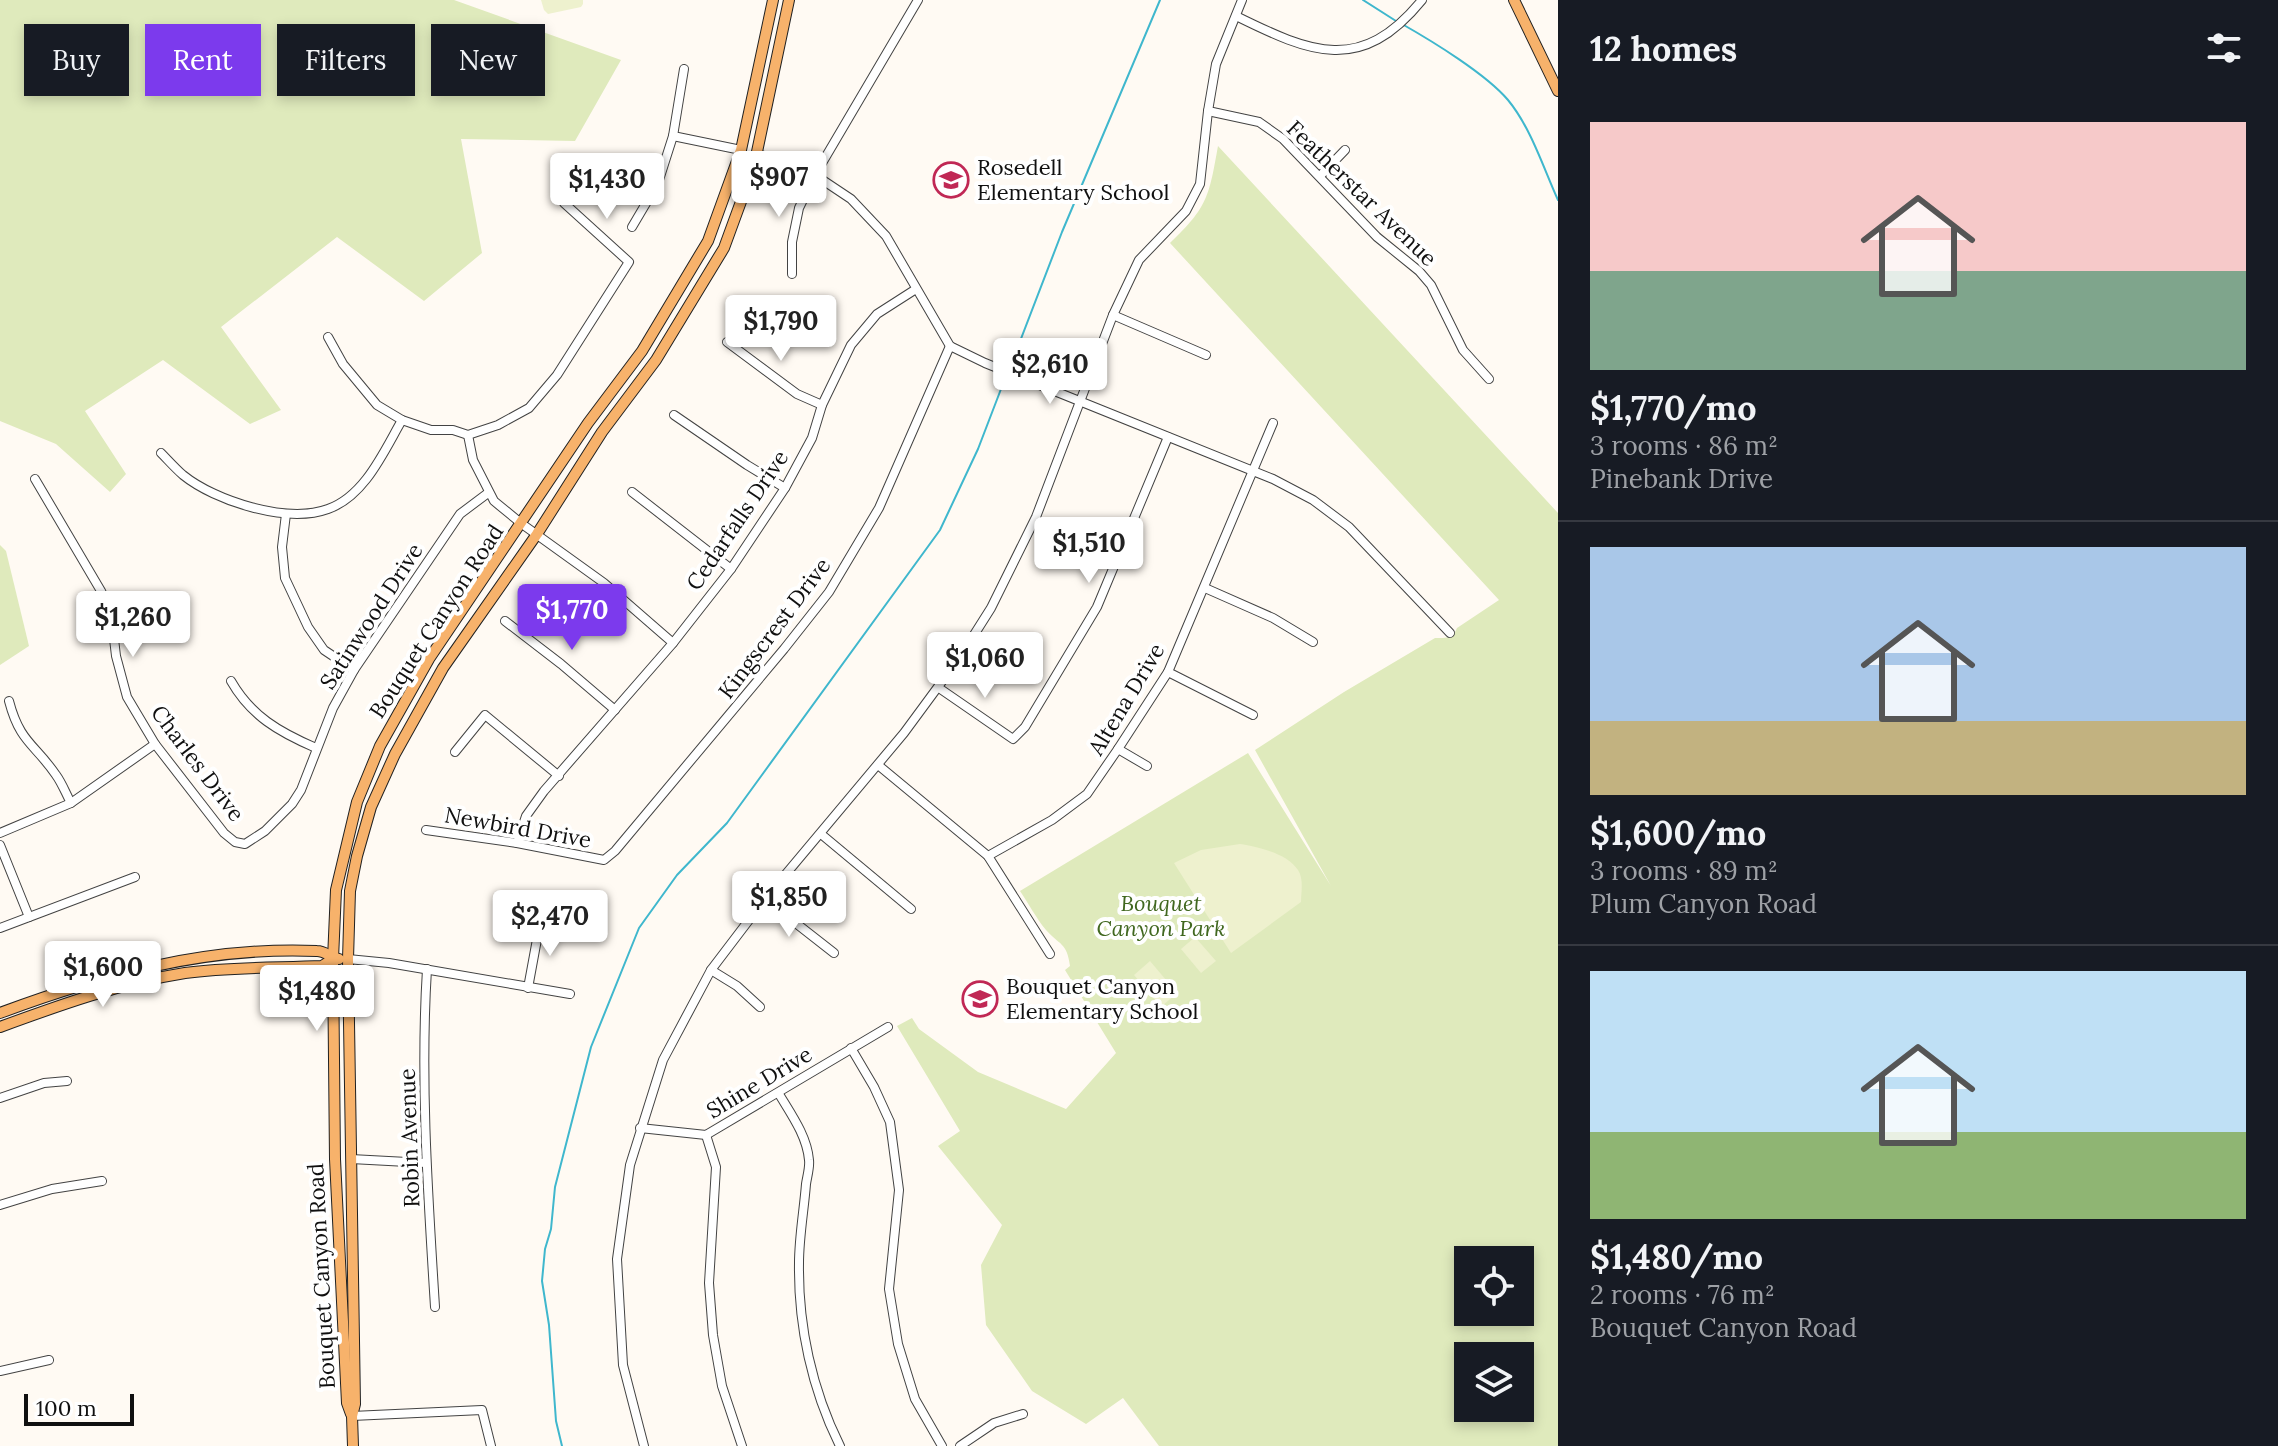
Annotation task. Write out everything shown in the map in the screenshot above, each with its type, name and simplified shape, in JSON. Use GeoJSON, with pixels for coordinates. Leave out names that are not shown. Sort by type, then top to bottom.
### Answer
{"type":"FeatureCollection","features":[{"type":"Feature","properties":{"kind":"main road","name":"Bouquet Canyon Road"},"geometry":{"type":"LineString","coordinates":[[352,1416],[347,1403],[338,1229],[333,959],[336,890],[357,802],[380,746],[429,659],[588,423],[642,351],[708,241],[741,150],[773,0]]}},
{"type":"Feature","properties":{"kind":"main road"},"geometry":{"type":"LineString","coordinates":[[780,0],[777,20],[780,21],[786,14]]}},
{"type":"Feature","properties":{"kind":"main road","name":"Bouquet Canyon Road"},"geometry":{"type":"LineString","coordinates":[[353,1446],[352,1416],[355,1404],[348,959],[350,891],[371,807],[395,754],[443,668],[537,534],[602,432],[656,360],[724,248],[756,154],[789,0]]}},
{"type":"Feature","properties":{"kind":"main road"},"geometry":{"type":"LineString","coordinates":[[1514,0],[1558,91]]}},
{"type":"Feature","properties":{"kind":"main road"},"geometry":{"type":"LineString","coordinates":[[741,150],[756,154]]}},
{"type":"Feature","properties":{"kind":"main road"},"geometry":{"type":"LineString","coordinates":[[0,1013],[80,984],[170,961],[267,952],[322,951],[333,959]]}},
{"type":"Feature","properties":{"kind":"main road"},"geometry":{"type":"LineString","coordinates":[[0,1027],[65,1003],[140,982],[224,969],[322,966],[333,959],[348,959]]}},
{"type":"Feature","properties":{"kind":"main road"},"geometry":{"type":"LineString","coordinates":[[334,1108],[351,1124]]}},
{"type":"Feature","properties":{"kind":"main road"},"geometry":{"type":"LineString","coordinates":[[338,1229],[344,1235],[352,1229]]}},
{"type":"Feature","properties":{"kind":"street"},"geometry":{"type":"LineString","coordinates":[[792,274],[795,220],[815,175],[918,0]]}},
{"type":"Feature","properties":{"kind":"street"},"geometry":{"type":"LineString","coordinates":[[644,1446],[623,1365],[617,1259],[630,1165],[663,1060],[711,970],[765,899],[939,688],[991,608],[1036,517],[1113,315],[1139,260],[1186,211],[1200,184],[1216,64],[1242,0]]}},
{"type":"Feature","properties":{"kind":"street"},"geometry":{"type":"LineString","coordinates":[[1236,16],[1298,43],[1328,51],[1352,50],[1375,41],[1406,20],[1422,0]]}},
{"type":"Feature","properties":{"kind":"street"},"geometry":{"type":"LineString","coordinates":[[632,227],[658,183],[673,136],[684,69]]}},
{"type":"Feature","properties":{"kind":"street","name":"Featherstar Avenue"},"geometry":{"type":"LineString","coordinates":[[1208,111],[1259,122],[1283,139],[1377,237],[1419,271],[1431,285],[1463,350],[1489,379]]}},
{"type":"Feature","properties":{"kind":"street"},"geometry":{"type":"LineString","coordinates":[[673,136],[741,150]]}},
{"type":"Feature","properties":{"kind":"street"},"geometry":{"type":"LineString","coordinates":[[1320,176],[1345,150]]}},
{"type":"Feature","properties":{"kind":"street"},"geometry":{"type":"LineString","coordinates":[[756,154],[815,175],[851,199],[886,236],[950,346],[1252,471],[1313,500],[1349,527],[1450,633]]}},
{"type":"Feature","properties":{"kind":"street"},"geometry":{"type":"LineString","coordinates":[[328,337],[357,384],[377,405],[402,420],[431,430],[453,430],[468,435],[498,425],[529,408],[557,375],[629,262],[564,203]]}},
{"type":"Feature","properties":{"kind":"street","name":"Cedarfalls Drive"},"geometry":{"type":"LineString","coordinates":[[517,843],[526,816],[673,643],[731,569],[785,488],[812,438],[822,405],[851,345],[877,314],[916,289]]}},
{"type":"Feature","properties":{"kind":"street"},"geometry":{"type":"LineString","coordinates":[[1113,315],[1206,355]]}},
{"type":"Feature","properties":{"kind":"street"},"geometry":{"type":"LineString","coordinates":[[727,342],[797,394],[822,405]]}},
{"type":"Feature","properties":{"kind":"street","name":"Kingscrest Drive"},"geometry":{"type":"LineString","coordinates":[[604,860],[705,744],[829,592],[879,508],[950,346]]}},
{"type":"Feature","properties":{"kind":"street"},"geometry":{"type":"LineString","coordinates":[[674,415],[785,488]]}},
{"type":"Feature","properties":{"kind":"street"},"geometry":{"type":"LineString","coordinates":[[161,453],[182,475],[207,490],[249,506],[286,514],[329,509],[353,493],[375,468],[402,420]]}},
{"type":"Feature","properties":{"kind":"street","name":"Altena Drive"},"geometry":{"type":"LineString","coordinates":[[988,856],[1052,820],[1087,794],[1118,749],[1168,672],[1273,423]]}},
{"type":"Feature","properties":{"kind":"street"},"geometry":{"type":"LineString","coordinates":[[468,435],[473,460],[488,493],[507,513],[604,583],[673,643]]}},
{"type":"Feature","properties":{"kind":"street"},"geometry":{"type":"LineString","coordinates":[[939,688],[1013,739],[1025,727],[1097,607],[1168,437]]}},
{"type":"Feature","properties":{"kind":"street","name":"Charles Drive"},"geometry":{"type":"LineString","coordinates":[[35,479],[111,613],[116,656],[127,697],[155,744],[224,833],[235,842],[245,844]]}},
{"type":"Feature","properties":{"kind":"street"},"geometry":{"type":"LineString","coordinates":[[632,492],[731,569]]}},
{"type":"Feature","properties":{"kind":"street","name":"Satinwood Drive"},"geometry":{"type":"LineString","coordinates":[[245,844],[276,822],[292,804],[301,790],[333,708],[354,670],[460,514],[488,493]]}},
{"type":"Feature","properties":{"kind":"street"},"geometry":{"type":"LineString","coordinates":[[286,514],[282,547],[285,578],[308,627],[324,650],[354,670]]}},
{"type":"Feature","properties":{"kind":"street"},"geometry":{"type":"LineString","coordinates":[[1205,588],[1273,618],[1313,642]]}},
{"type":"Feature","properties":{"kind":"street"},"geometry":{"type":"LineString","coordinates":[[505,621],[615,710]]}},
{"type":"Feature","properties":{"kind":"street"},"geometry":{"type":"LineString","coordinates":[[1168,672],[1253,715]]}},
{"type":"Feature","properties":{"kind":"street"},"geometry":{"type":"LineString","coordinates":[[231,681],[259,718],[280,733],[316,748]]}},
{"type":"Feature","properties":{"kind":"street"},"geometry":{"type":"LineString","coordinates":[[9,701],[18,729],[56,774],[71,803]]}},
{"type":"Feature","properties":{"kind":"street"},"geometry":{"type":"LineString","coordinates":[[455,752],[485,715],[559,776]]}},
{"type":"Feature","properties":{"kind":"street"},"geometry":{"type":"LineString","coordinates":[[0,833],[71,803],[155,744]]}},
{"type":"Feature","properties":{"kind":"street"},"geometry":{"type":"LineString","coordinates":[[1118,749],[1147,766]]}},
{"type":"Feature","properties":{"kind":"street"},"geometry":{"type":"LineString","coordinates":[[878,765],[988,856],[1050,954]]}},
{"type":"Feature","properties":{"kind":"street","name":"Newbird Drive"},"geometry":{"type":"LineString","coordinates":[[426,830],[604,860]]}},
{"type":"Feature","properties":{"kind":"street"},"geometry":{"type":"LineString","coordinates":[[821,834],[911,909]]}},
{"type":"Feature","properties":{"kind":"street"},"geometry":{"type":"LineString","coordinates":[[0,845],[29,917]]}},
{"type":"Feature","properties":{"kind":"street"},"geometry":{"type":"LineString","coordinates":[[0,928],[135,877]]}},
{"type":"Feature","properties":{"kind":"street"},"geometry":{"type":"LineString","coordinates":[[765,899],[834,953]]}},
{"type":"Feature","properties":{"kind":"street"},"geometry":{"type":"LineString","coordinates":[[528,988],[540,923]]}},
{"type":"Feature","properties":{"kind":"street"},"geometry":{"type":"LineString","coordinates":[[348,959],[427,969],[570,994]]}},
{"type":"Feature","properties":{"kind":"street","name":"Robin Avenue"},"geometry":{"type":"LineString","coordinates":[[427,969],[424,1013],[426,1163],[435,1307]]}},
{"type":"Feature","properties":{"kind":"street"},"geometry":{"type":"LineString","coordinates":[[711,970],[737,986],[760,1007]]}},
{"type":"Feature","properties":{"kind":"street","name":"Shine Drive"},"geometry":{"type":"LineString","coordinates":[[640,1128],[706,1135],[888,1027]]}},
{"type":"Feature","properties":{"kind":"street"},"geometry":{"type":"LineString","coordinates":[[851,1048],[890,1122],[899,1190],[889,1289],[898,1344],[915,1399],[942,1446]]}},
{"type":"Feature","properties":{"kind":"street"},"geometry":{"type":"LineString","coordinates":[[0,1098],[44,1083],[67,1081]]}},
{"type":"Feature","properties":{"kind":"street"},"geometry":{"type":"LineString","coordinates":[[779,1094],[799,1128],[809,1160],[799,1262],[800,1303],[815,1384],[840,1446]]}},
{"type":"Feature","properties":{"kind":"street"},"geometry":{"type":"LineString","coordinates":[[706,1135],[716,1167],[709,1283],[713,1335],[722,1386],[742,1446]]}},
{"type":"Feature","properties":{"kind":"street"},"geometry":{"type":"LineString","coordinates":[[351,1159],[426,1163]]}},
{"type":"Feature","properties":{"kind":"street"},"geometry":{"type":"LineString","coordinates":[[0,1205],[52,1189],[102,1181]]}},
{"type":"Feature","properties":{"kind":"street"},"geometry":{"type":"LineString","coordinates":[[0,1371],[49,1360]]}},
{"type":"Feature","properties":{"kind":"street"},"geometry":{"type":"LineString","coordinates":[[352,1416],[482,1410],[491,1446]]}},
{"type":"Feature","properties":{"kind":"street"},"geometry":{"type":"LineString","coordinates":[[960,1446],[994,1423],[1023,1414]]}},
{"type":"Feature","properties":{"kind":"green space"},"geometry":{"type":"Polygon","coordinates":[[[0,0],[454,0],[521,24],[431,24],[431,96],[545,96],[545,33],[621,60],[575,141],[461,139],[482,253],[424,301],[337,237],[221,327],[281,410],[250,424],[163,360],[85,411],[126,474],[110,492],[56,444],[0,421],[0,0]]]}},
{"type":"Feature","properties":{"kind":"green space"},"geometry":{"type":"Polygon","coordinates":[[[541,0],[583,0],[583,4],[548,14],[541,0]]]}},
{"type":"Feature","properties":{"kind":"green space","name":"Bouquet Canyon Park"},"geometry":{"type":"Polygon","coordinates":[[[1218,146],[1558,513],[1558,1446],[1159,1446],[1123,1398],[1086,1424],[1032,1391],[986,1325],[981,1265],[1002,1225],[938,1146],[960,1131],[897,1026],[912,1018],[919,1029],[978,1072],[1066,1109],[1116,1053],[1065,970],[1070,966],[1065,948],[1042,925],[1020,891],[1248,753],[1331,886],[1255,750],[1435,638],[1451,636],[1457,628],[1499,600],[1170,243],[1200,210],[1209,189],[1218,146]]]}},
{"type":"Feature","properties":{"kind":"green space"},"geometry":{"type":"Polygon","coordinates":[[[0,545],[6,551],[29,646],[0,665],[0,545]]]}},
{"type":"Feature","properties":{"kind":"green space"},"geometry":{"type":"Polygon","coordinates":[[[1240,844],[1272,852],[1293,864],[1301,878],[1301,902],[1231,953],[1174,863],[1201,850],[1240,844]]]}},
{"type":"Feature","properties":{"kind":"green space"},"geometry":{"type":"Polygon","coordinates":[[[1195,937],[1216,961],[1201,973],[1181,949],[1195,937]]]}},
{"type":"Feature","properties":{"kind":"green space"},"geometry":{"type":"Polygon","coordinates":[[[1150,961],[1177,993],[1161,1007],[1134,975],[1150,961]]]}},
{"type":"Feature","properties":{"kind":"waterway"},"geometry":{"type":"LineString","coordinates":[[1009,370],[1062,232],[1160,0]]}},
{"type":"Feature","properties":{"kind":"waterway"},"geometry":{"type":"LineString","coordinates":[[1363,0],[1396,21]]}},
{"type":"Feature","properties":{"kind":"waterway"},"geometry":{"type":"LineString","coordinates":[[1402,24],[1473,69],[1508,100],[1530,135],[1558,200]]}},
{"type":"Feature","properties":{"kind":"waterway"},"geometry":{"type":"LineString","coordinates":[[562,1446],[556,1421],[549,1325],[542,1281],[545,1249],[551,1229],[555,1187],[591,1047],[639,928],[677,875],[727,823],[940,530],[978,449],[1006,376]]}},
{"type":"Feature","properties":{"kind":"place","name":"Rosedell Elementary School"},"geometry":{"type":"Point","coordinates":[951,180]}},
{"type":"Feature","properties":{"kind":"place","name":"Bouquet Canyon Elementary School"},"geometry":{"type":"Point","coordinates":[980,999]}}]}
